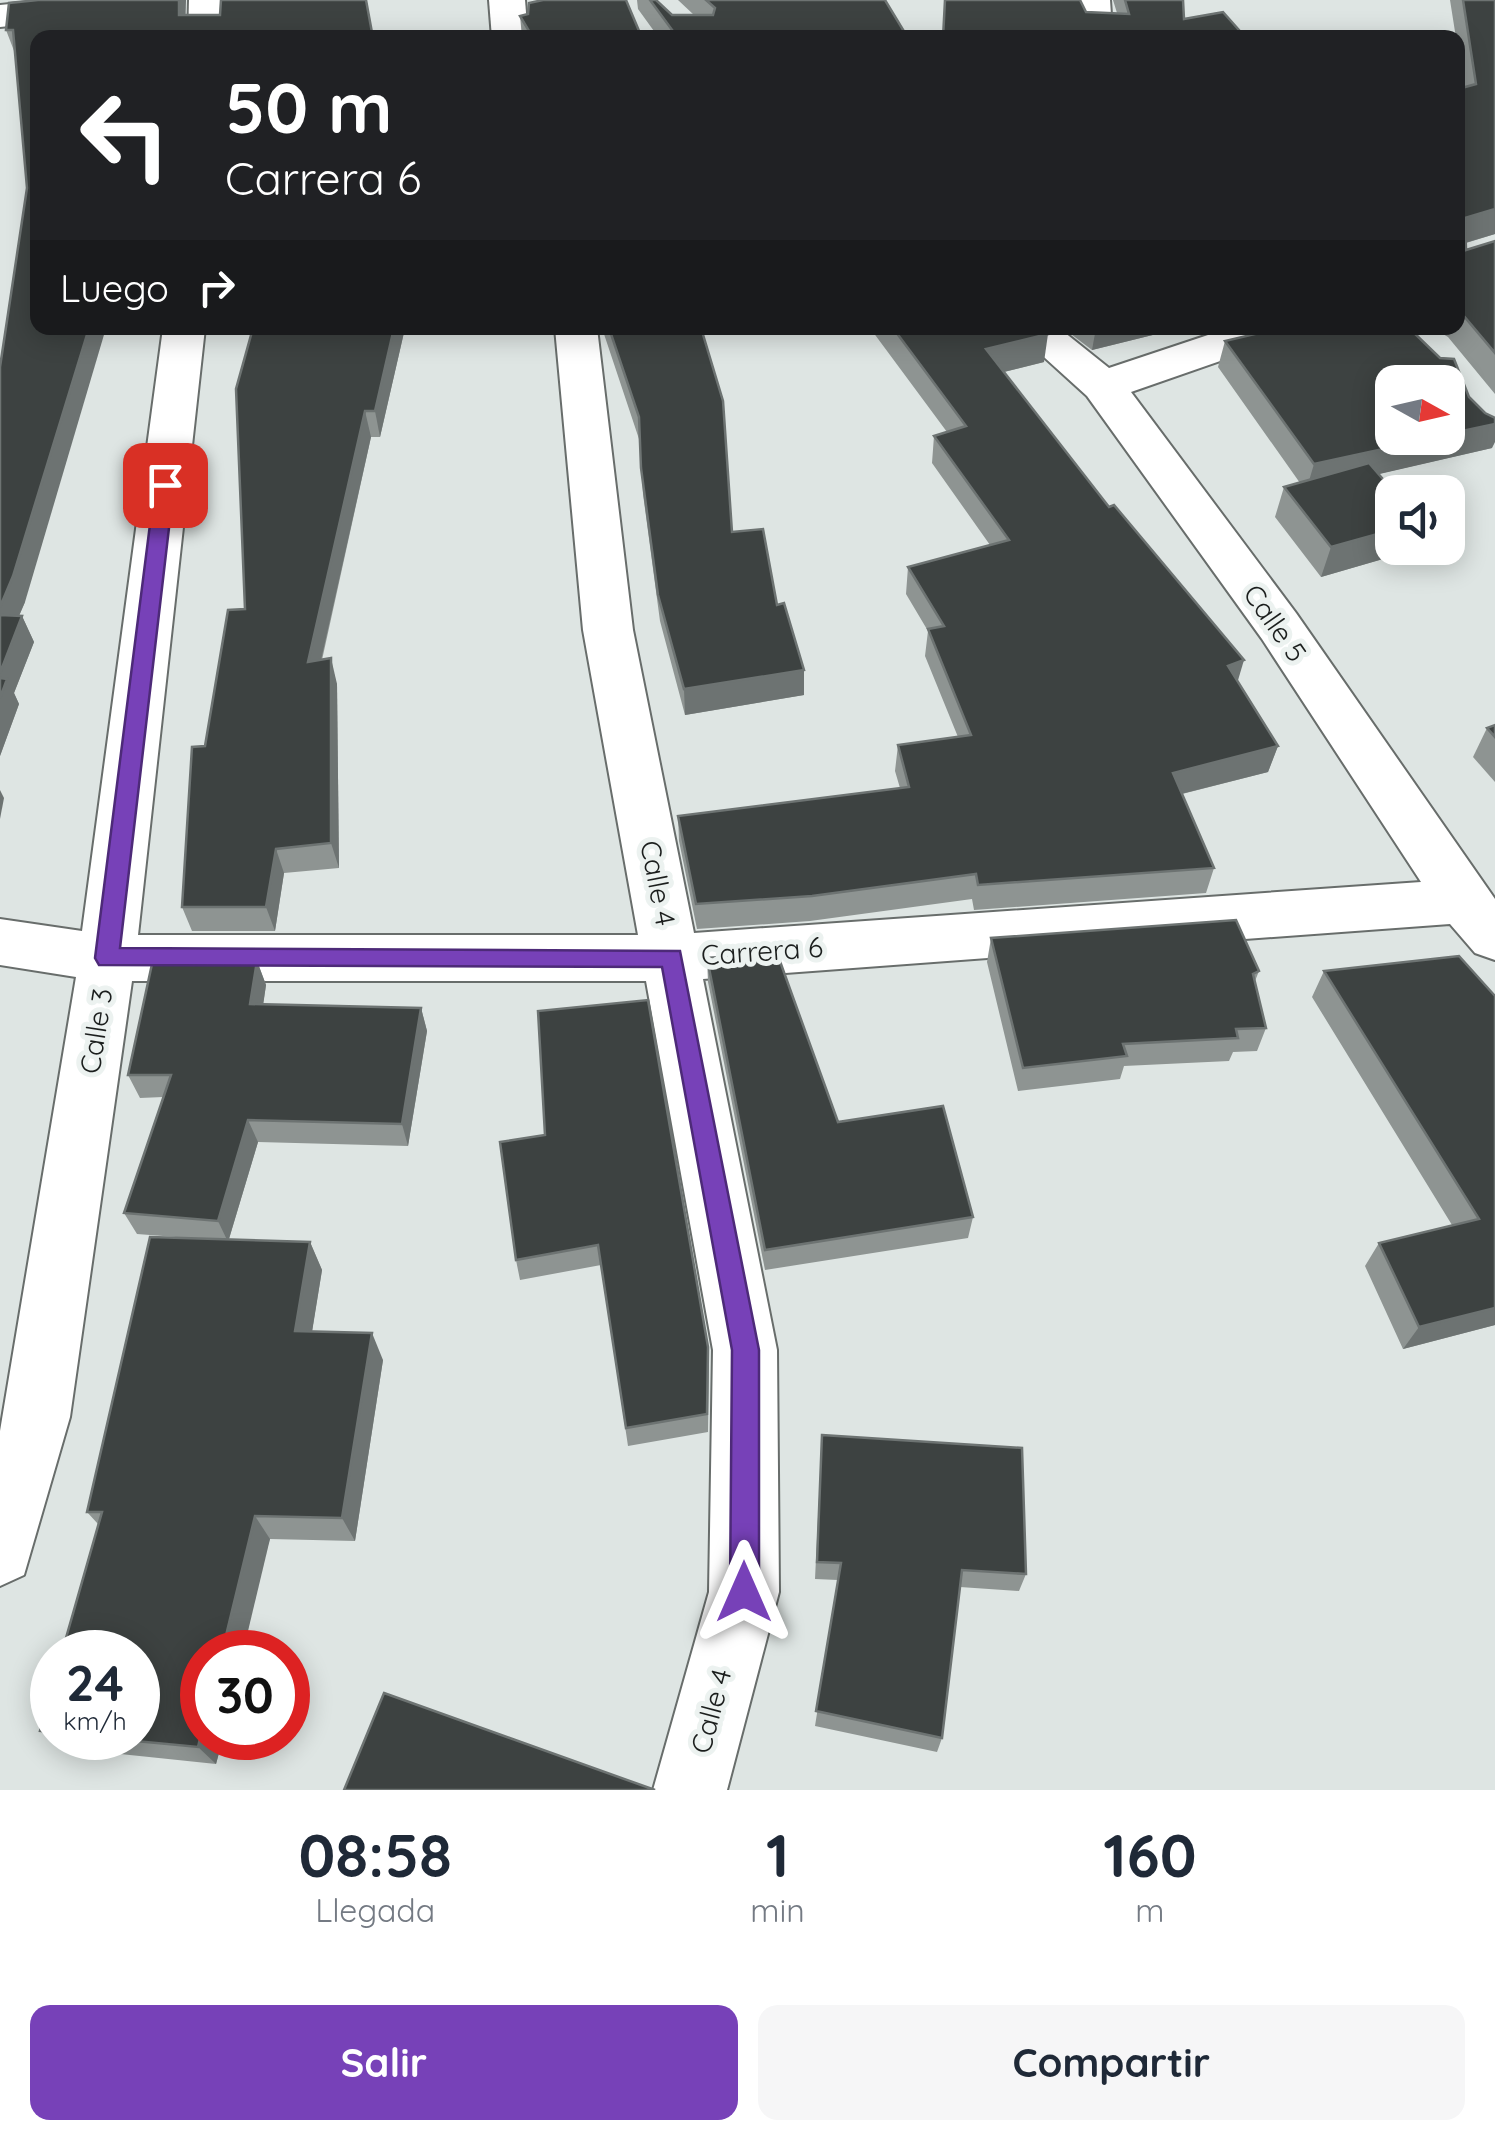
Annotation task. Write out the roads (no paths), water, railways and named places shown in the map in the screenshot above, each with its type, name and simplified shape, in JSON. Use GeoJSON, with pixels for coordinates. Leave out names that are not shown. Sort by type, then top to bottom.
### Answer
{"type":"FeatureCollection","features":[{"type":"Feature","properties":{"kind":"street"},"geometry":{"type":"LineString","coordinates":[[0,16],[155,0]]}},
{"type":"Feature","properties":{"kind":"street"},"geometry":{"type":"LineString","coordinates":[[206,30],[207,0]]}},
{"type":"Feature","properties":{"kind":"street"},"geometry":{"type":"LineString","coordinates":[[507,0],[509,30]]}},
{"type":"Feature","properties":{"kind":"street"},"geometry":{"type":"LineString","coordinates":[[1092,0],[1093,16],[1100,30]]}},
{"type":"Feature","properties":{"kind":"street","name":"Calle 3"},"geometry":{"type":"LineString","coordinates":[[0,1551],[37,1417],[107,958],[183,335]]}},
{"type":"Feature","properties":{"kind":"street","name":"Calle 4"},"geometry":{"type":"LineString","coordinates":[[577,335],[608,630],[746,1350],[744,1592],[690,1790]]}},
{"type":"Feature","properties":{"kind":"street","name":"Calle 5"},"geometry":{"type":"LineString","coordinates":[[1041,335],[1103,386],[1278,626],[1479,919]]}},
{"type":"Feature","properties":{"kind":"street"},"geometry":{"type":"LineString","coordinates":[[1103,386],[1251,335]]}},
{"type":"Feature","properties":{"kind":"street","name":"Carrera 6"},"geometry":{"type":"LineString","coordinates":[[0,942],[107,958],[672,958],[1479,919]]}}]}
